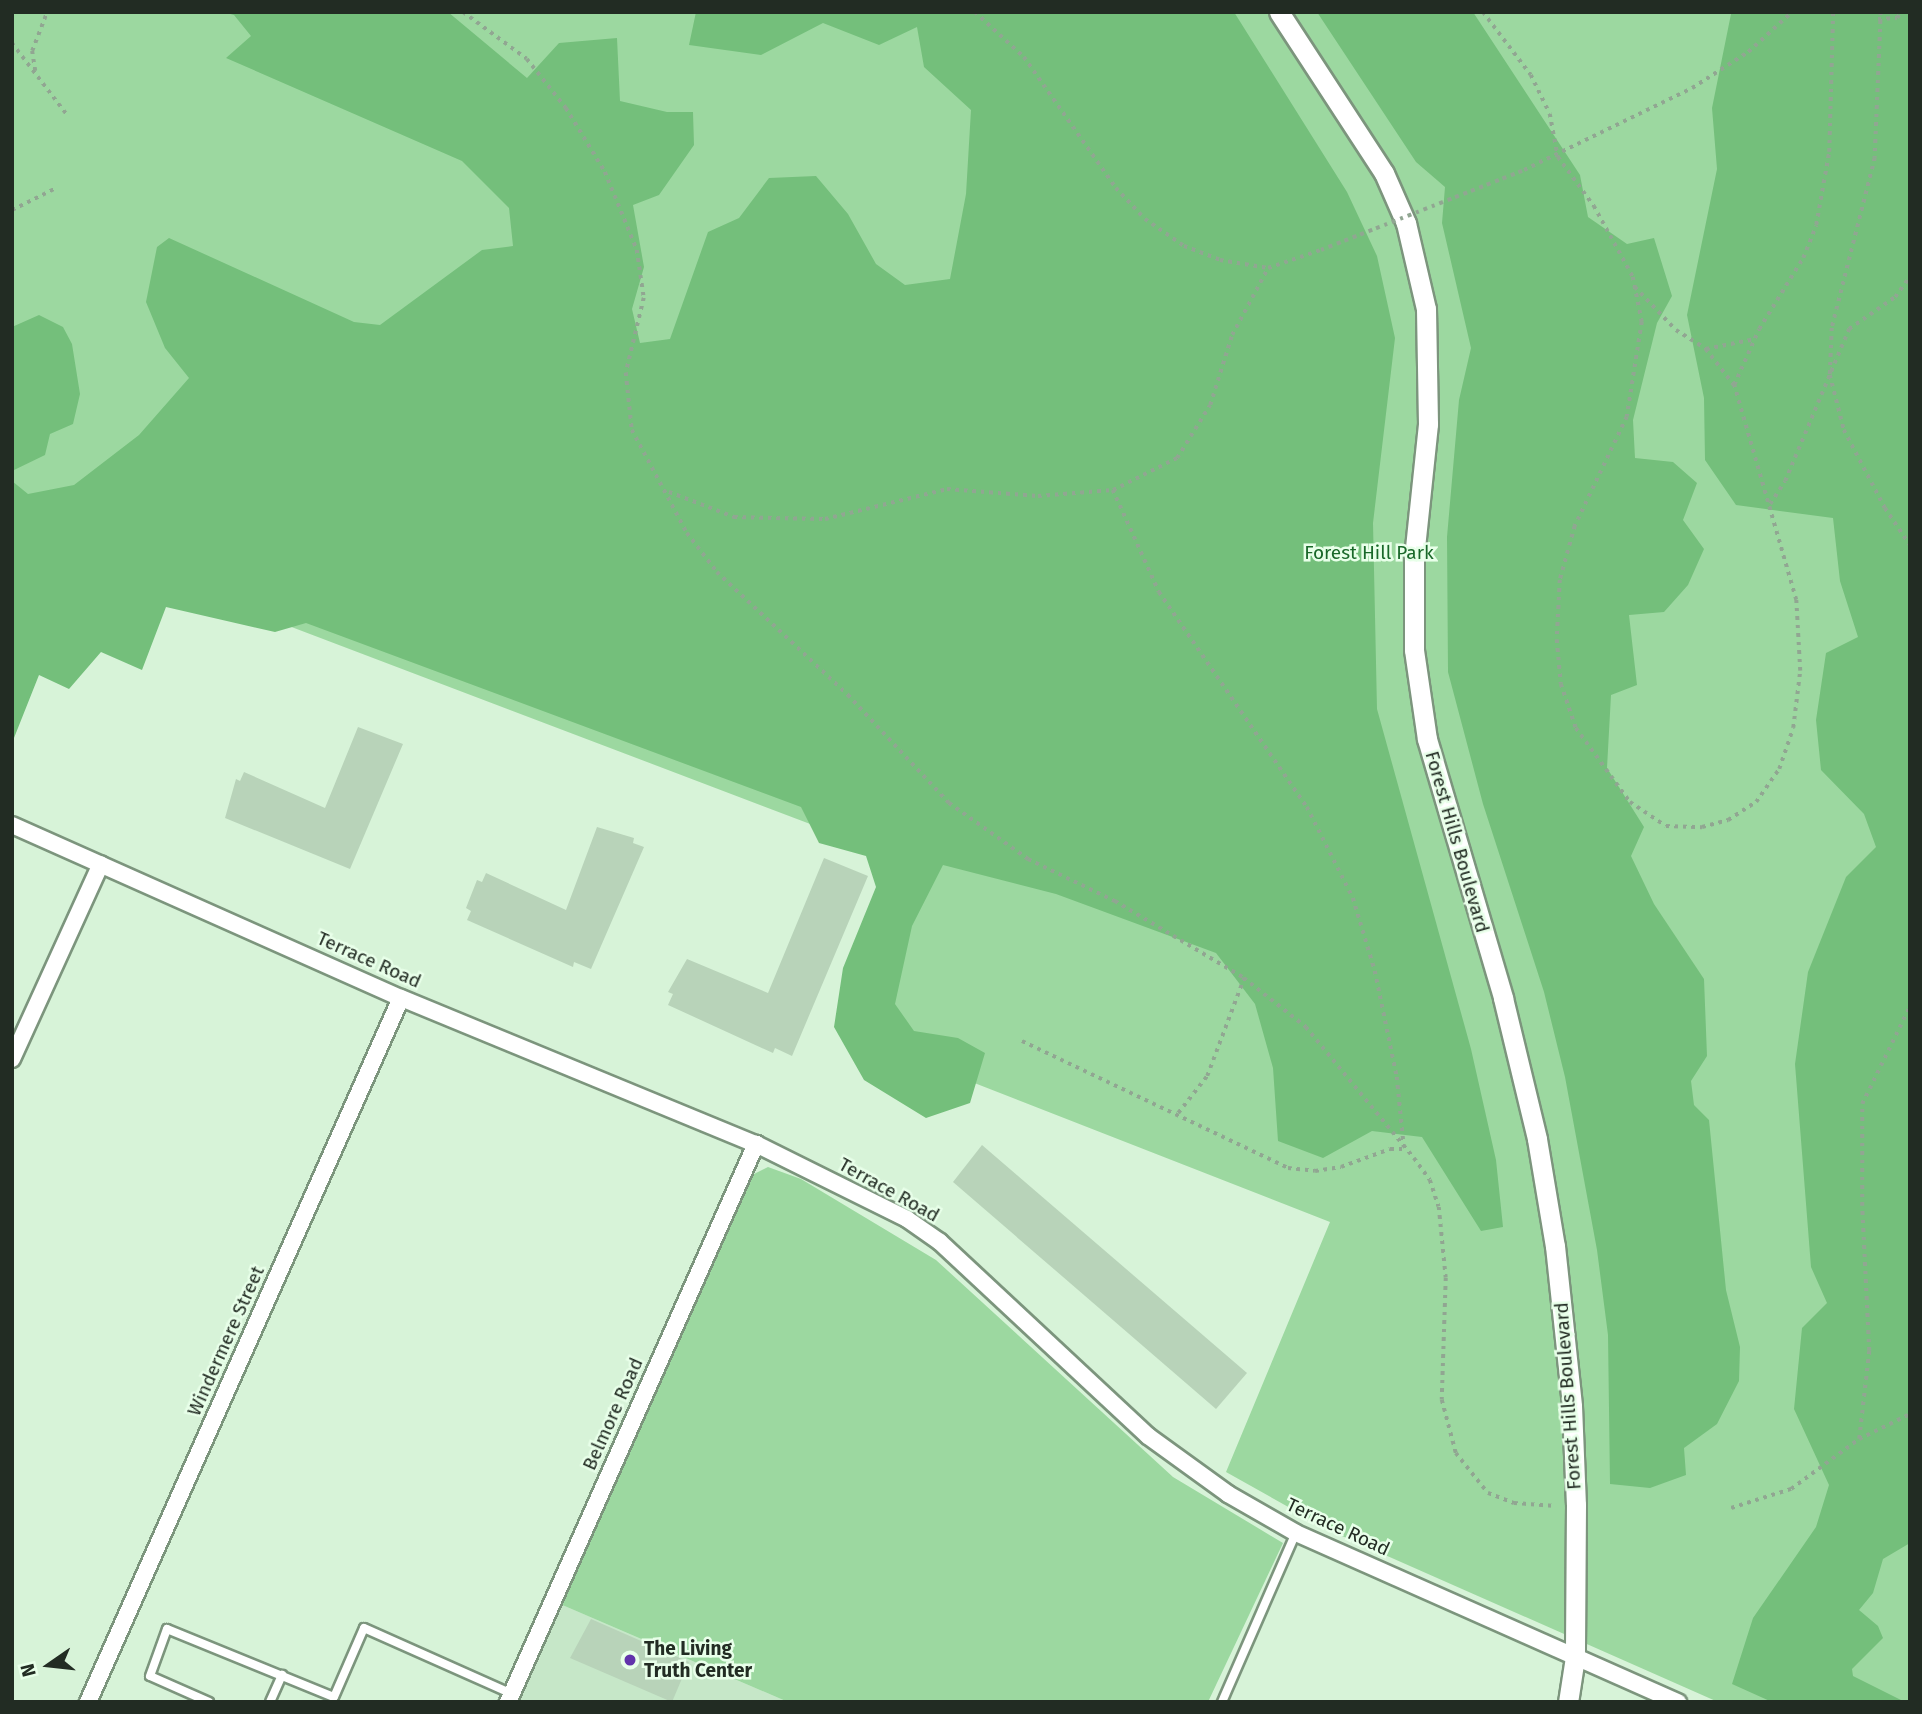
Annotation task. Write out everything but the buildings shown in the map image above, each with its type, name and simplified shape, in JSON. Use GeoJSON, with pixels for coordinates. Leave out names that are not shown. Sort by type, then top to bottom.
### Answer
{"type":"FeatureCollection","features":[{"type":"Feature","properties":{"kind":"street","name":"Forest Hills Boulevard"},"geometry":{"type":"LineString","coordinates":[[1279,12],[1384,173],[1406,223],[1426,309],[1428,424],[1414,557],[1414,650],[1427,739],[1503,998],[1537,1139],[1567,1366],[1576,1506],[1575,1657],[1568,1702]]}},
{"type":"Feature","properties":{"kind":"street","name":"Terrace Road"},"geometry":{"type":"LineString","coordinates":[[12,825],[401,998],[756,1143],[907,1219],[940,1242],[1174,1457],[1296,1533],[1678,1702]]}},
{"type":"Feature","properties":{"kind":"street"},"geometry":{"type":"LineString","coordinates":[[12,1059],[101,864]]}},
{"type":"Feature","properties":{"kind":"street","name":"Windermere Street"},"geometry":{"type":"LineString","coordinates":[[88,1702],[401,998]]}},
{"type":"Feature","properties":{"kind":"street","name":"Belmore Road"},"geometry":{"type":"LineString","coordinates":[[510,1698],[756,1143]]}},
{"type":"Feature","properties":{"kind":"lane"},"geometry":{"type":"LineString","coordinates":[[1222,1702],[1296,1533]]}},
{"type":"Feature","properties":{"kind":"lane"},"geometry":{"type":"LineString","coordinates":[[209,1702],[150,1676],[167,1629],[334,1697],[364,1628],[510,1698]]}},
{"type":"Feature","properties":{"kind":"lane"},"geometry":{"type":"LineString","coordinates":[[270,1702],[282,1675]]}},
{"type":"Feature","properties":{"kind":"path"},"geometry":{"type":"LineString","coordinates":[[37,77],[32,51],[47,12]]}},
{"type":"Feature","properties":{"kind":"path"},"geometry":{"type":"LineString","coordinates":[[463,12],[527,59],[566,108],[605,172],[637,250],[644,298],[626,373],[632,430],[669,492],[687,533],[717,572],[848,695],[949,803],[1028,859],[1115,901],[1244,978],[1307,1027],[1430,1180],[1445,1240],[1442,1400],[1456,1453],[1488,1493],[1540,1507],[1576,1506]]}},
{"type":"Feature","properties":{"kind":"path"},"geometry":{"type":"LineString","coordinates":[[975,12],[1024,57],[1116,188],[1145,219],[1184,246],[1220,260],[1268,268],[1321,250],[1558,157],[1692,88],[1748,52],[1792,12]]}},
{"type":"Feature","properties":{"kind":"path"},"geometry":{"type":"LineString","coordinates":[[1483,12],[1531,75],[1550,114],[1558,157],[1594,206],[1634,287],[1642,322],[1627,416],[1575,526],[1560,580],[1557,640],[1561,684],[1576,728],[1630,802],[1666,826],[1715,824],[1755,802],[1779,769],[1793,729],[1800,671],[1796,600],[1734,385],[1706,349],[1676,330],[1634,287]]}},
{"type":"Feature","properties":{"kind":"path"},"geometry":{"type":"LineString","coordinates":[[1734,385],[1755,339],[1803,258],[1824,193],[1833,81],[1833,12]]}},
{"type":"Feature","properties":{"kind":"path"},"geometry":{"type":"LineString","coordinates":[[1881,12],[1878,19],[1875,158],[1832,327],[1830,375],[1844,430],[1885,509],[1910,545]]}},
{"type":"Feature","properties":{"kind":"path"},"geometry":{"type":"LineString","coordinates":[[1878,19],[1897,18],[1901,12]]}},
{"type":"Feature","properties":{"kind":"path"},"geometry":{"type":"LineString","coordinates":[[12,43],[68,116]]}},
{"type":"Feature","properties":{"kind":"path"},"geometry":{"type":"LineString","coordinates":[[12,211],[54,189]]}},
{"type":"Feature","properties":{"kind":"path"},"geometry":{"type":"LineString","coordinates":[[669,492],[734,517],[824,519],[947,489],[1038,496],[1113,490],[1177,457],[1210,405],[1232,335],[1268,268]]}},
{"type":"Feature","properties":{"kind":"path"},"geometry":{"type":"LineString","coordinates":[[1769,506],[1785,481],[1849,329],[1895,298],[1910,276]]}},
{"type":"Feature","properties":{"kind":"path"},"geometry":{"type":"LineString","coordinates":[[1706,349],[1755,339]]}},
{"type":"Feature","properties":{"kind":"path"},"geometry":{"type":"LineString","coordinates":[[1113,490],[1159,592],[1307,807],[1353,898],[1375,971],[1397,1077],[1404,1149]]}},
{"type":"Feature","properties":{"kind":"path"},"geometry":{"type":"LineString","coordinates":[[1178,1113],[1207,1076],[1244,978]]}},
{"type":"Feature","properties":{"kind":"path"},"geometry":{"type":"LineString","coordinates":[[1859,1439],[1869,1350],[1862,1206],[1862,1104],[1910,1006]]}},
{"type":"Feature","properties":{"kind":"path"},"geometry":{"type":"LineString","coordinates":[[1022,1041],[1288,1167],[1328,1169],[1404,1149]]}},
{"type":"Feature","properties":{"kind":"path"},"geometry":{"type":"LineString","coordinates":[[1731,1508],[1791,1489],[1859,1439],[1910,1414]]}},
{"type":"Feature","properties":{"kind":"shaded area"},"geometry":{"type":"Polygon","coordinates":[[[560,1604],[788,1702],[508,1702],[560,1604]]]}},
{"type":"Feature","properties":{"kind":"green space","name":"Forest Hill Park"},"geometry":{"type":"Polygon","coordinates":[[[12,12],[1910,12],[1910,1702],[1718,1702],[1333,1532],[1226,1472],[1330,1222],[859,1038],[929,869],[33,529],[12,556],[12,12]]]}},
{"type":"Feature","properties":{"kind":"green space"},"geometry":{"type":"Polygon","coordinates":[[[223,12],[448,12],[527,78],[559,43],[617,38],[620,101],[667,112],[693,112],[694,145],[659,195],[633,205],[644,267],[632,309],[640,343],[670,339],[708,232],[739,218],[769,178],[816,176],[848,214],[876,264],[905,285],[950,279],[966,194],[971,110],[924,67],[917,27],[879,45],[823,23],[761,55],[689,45],[696,12],[1234,12],[1347,192],[1377,256],[1395,338],[1373,523],[1377,709],[1471,1049],[1496,1160],[1503,1227],[1481,1231],[1422,1137],[1372,1131],[1323,1158],[1278,1141],[1273,1068],[1255,1004],[1216,953],[1056,894],[943,865],[912,926],[895,1004],[914,1031],[958,1038],[985,1053],[970,1103],[926,1118],[864,1080],[834,1027],[843,968],[876,887],[866,856],[819,843],[801,807],[306,623],[275,632],[166,607],[142,670],[101,652],[69,689],[39,675],[12,743],[12,481],[28,494],[74,485],[139,435],[189,378],[165,348],[146,302],[157,247],[169,238],[354,322],[380,325],[482,250],[513,246],[509,208],[462,161],[226,58],[251,36],[234,15],[223,12]]]}},
{"type":"Feature","properties":{"kind":"green space"},"geometry":{"type":"Polygon","coordinates":[[[1317,12],[1473,12],[1580,175],[1588,217],[1627,244],[1654,238],[1672,296],[1657,323],[1633,420],[1635,458],[1673,462],[1697,483],[1683,520],[1704,549],[1688,585],[1664,612],[1629,615],[1637,685],[1611,695],[1607,768],[1644,827],[1631,856],[1654,904],[1704,979],[1707,1056],[1691,1081],[1694,1105],[1709,1120],[1726,1290],[1740,1347],[1739,1381],[1717,1424],[1684,1448],[1686,1475],[1650,1488],[1610,1484],[1608,1335],[1597,1250],[1565,1077],[1544,992],[1483,804],[1448,672],[1447,537],[1459,400],[1471,348],[1442,223],[1445,187],[1416,162],[1317,12]]]}},
{"type":"Feature","properties":{"kind":"green space"},"geometry":{"type":"Polygon","coordinates":[[[1910,12],[1910,1543],[1883,1559],[1873,1593],[1859,1610],[1878,1626],[1883,1638],[1852,1669],[1853,1676],[1905,1702],[1772,1702],[1732,1684],[1753,1618],[1816,1527],[1829,1485],[1794,1409],[1802,1328],[1827,1303],[1811,1267],[1795,1064],[1808,972],[1846,877],[1876,847],[1864,814],[1821,770],[1816,720],[1826,653],[1858,637],[1840,581],[1833,518],[1736,505],[1705,460],[1704,398],[1687,315],[1717,169],[1712,108],[1731,14],[1910,12]]]}},
{"type":"Feature","properties":{"kind":"green space"},"geometry":{"type":"Polygon","coordinates":[[[39,315],[63,327],[72,344],[80,394],[73,424],[50,434],[45,455],[12,471],[12,327],[39,315]]]}},
{"type":"Feature","properties":{"kind":"green space"},"geometry":{"type":"Polygon","coordinates":[[[768,1167],[801,1179],[936,1260],[1173,1477],[1283,1543],[1208,1702],[788,1702],[560,1604],[748,1177],[768,1167]]]}},
{"type":"Feature","properties":{"kind":"place","name":"The Living Truth Center"},"geometry":{"type":"Point","coordinates":[630,1660]}}]}
